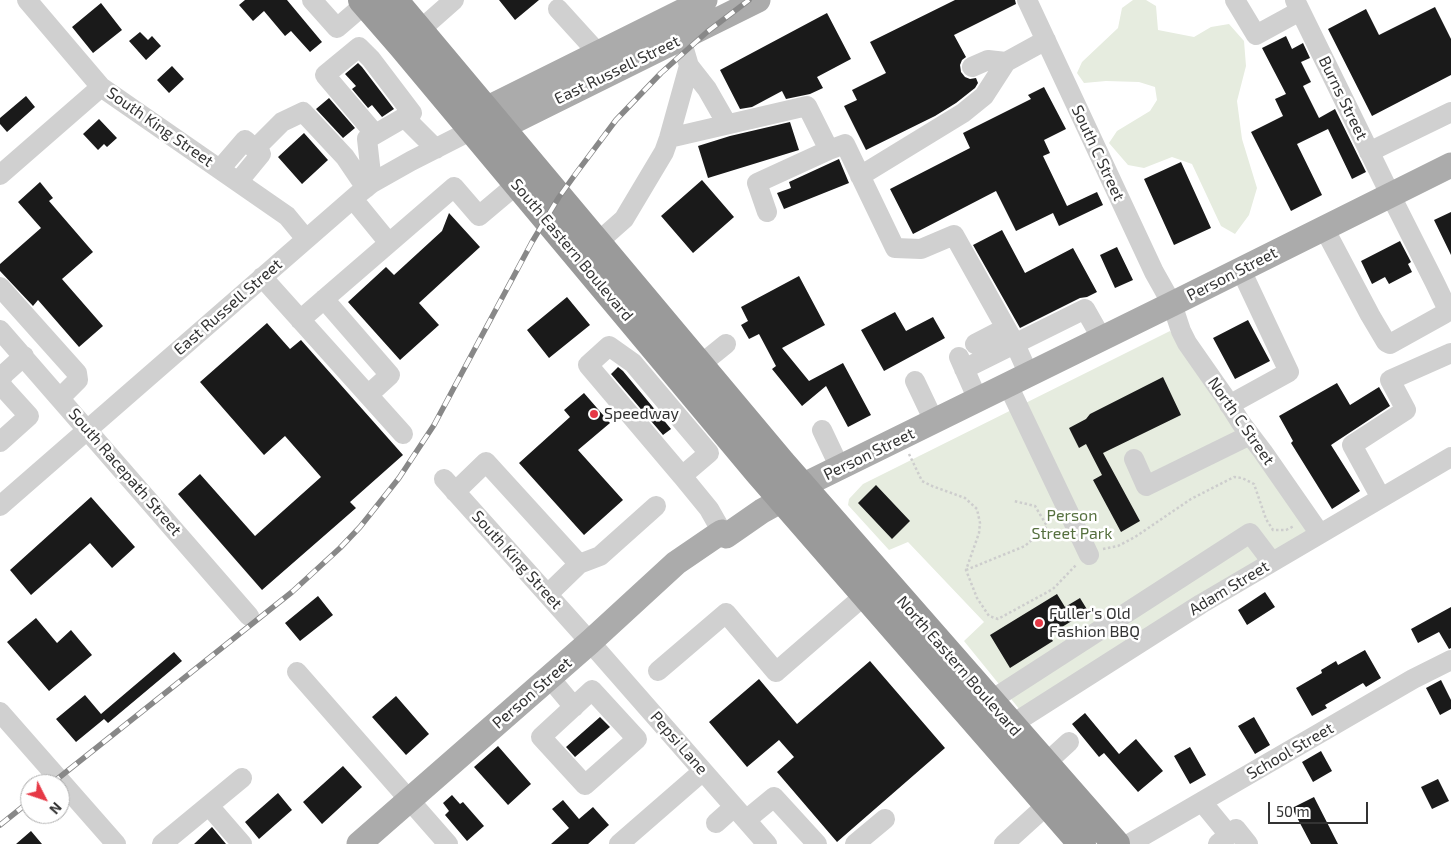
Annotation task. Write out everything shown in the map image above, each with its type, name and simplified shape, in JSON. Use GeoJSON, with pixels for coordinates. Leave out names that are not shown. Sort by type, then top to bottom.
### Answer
{"type":"FeatureCollection","features":[{"type":"Feature","properties":{"kind":"highway","name":"South Eastern Boulevard"},"geometry":{"type":"LineString","coordinates":[[394,0],[420,30],[487,122],[517,184],[649,363],[707,431],[792,493]]}},
{"type":"Feature","properties":{"kind":"highway","name":"South Eastern Boulevard"},"geometry":{"type":"LineString","coordinates":[[363,2],[394,37],[487,122],[598,242],[700,365],[792,493]]}},
{"type":"Feature","properties":{"kind":"highway","name":"North Eastern Boulevard"},"geometry":{"type":"LineString","coordinates":[[792,493],[865,595],[1082,844]]}},
{"type":"Feature","properties":{"kind":"highway","name":"North Eastern Boulevard"},"geometry":{"type":"LineString","coordinates":[[792,493],[990,701],[1116,844]]}},
{"type":"Feature","properties":{"kind":"main road","name":"East Russell Street"},"geometry":{"type":"LineString","coordinates":[[487,122],[598,53],[705,0]]}},
{"type":"Feature","properties":{"kind":"main road","name":"East Russell Street"},"geometry":{"type":"LineString","coordinates":[[487,122],[681,38],[758,0]]}},
{"type":"Feature","properties":{"kind":"main road","name":"Person Street"},"geometry":{"type":"LineString","coordinates":[[359,844],[590,642],[676,563],[698,546],[722,532],[726,536],[792,493],[840,468],[1451,165]]}},
{"type":"Feature","properties":{"kind":"street","name":"South King Street"},"geometry":{"type":"LineString","coordinates":[[27,0],[101,87],[287,216],[306,238]]}},
{"type":"Feature","properties":{"kind":"street"},"geometry":{"type":"LineString","coordinates":[[312,0],[337,28],[363,2]]}},
{"type":"Feature","properties":{"kind":"street"},"geometry":{"type":"LineString","coordinates":[[420,30],[454,0]]}},
{"type":"Feature","properties":{"kind":"street","name":"South C Street"},"geometry":{"type":"LineString","coordinates":[[1027,0],[1154,272],[1172,304]]}},
{"type":"Feature","properties":{"kind":"street"},"geometry":{"type":"LineString","coordinates":[[1235,0],[1256,35],[1297,6]]}},
{"type":"Feature","properties":{"kind":"street","name":"Burns Street"},"geometry":{"type":"LineString","coordinates":[[1297,6],[1446,306],[1444,314],[1390,344],[1386,342],[1324,228]]}},
{"type":"Feature","properties":{"kind":"street"},"geometry":{"type":"LineString","coordinates":[[558,9],[598,53]]}},
{"type":"Feature","properties":{"kind":"street"},"geometry":{"type":"LineString","coordinates":[[371,59],[394,37]]}},
{"type":"Feature","properties":{"kind":"street"},"geometry":{"type":"LineString","coordinates":[[681,38],[689,66],[707,89],[727,124]]}},
{"type":"Feature","properties":{"kind":"street"},"geometry":{"type":"LineString","coordinates":[[860,176],[963,113],[984,96],[1006,62],[1046,40]]}},
{"type":"Feature","properties":{"kind":"street"},"geometry":{"type":"LineString","coordinates":[[363,190],[367,139],[412,113],[371,59],[359,47],[325,75],[375,134]]}},
{"type":"Feature","properties":{"kind":"street"},"geometry":{"type":"LineString","coordinates":[[972,67],[988,60],[1006,62]]}},
{"type":"Feature","properties":{"kind":"street"},"geometry":{"type":"LineString","coordinates":[[598,242],[624,218],[664,152],[689,66]]}},
{"type":"Feature","properties":{"kind":"street"},"geometry":{"type":"LineString","coordinates":[[0,175],[101,87]]}},
{"type":"Feature","properties":{"kind":"street"},"geometry":{"type":"LineString","coordinates":[[669,138],[808,106],[829,150]]}},
{"type":"Feature","properties":{"kind":"street"},"geometry":{"type":"LineString","coordinates":[[255,149],[282,122],[303,112],[345,157],[388,243]]}},
{"type":"Feature","properties":{"kind":"street"},"geometry":{"type":"LineString","coordinates":[[1369,152],[1451,112]]}},
{"type":"Feature","properties":{"kind":"street"},"geometry":{"type":"LineString","coordinates":[[404,118],[436,149]]}},
{"type":"Feature","properties":{"kind":"street","name":"East Russell Street"},"geometry":{"type":"LineString","coordinates":[[0,506],[363,190],[487,122]]}},
{"type":"Feature","properties":{"kind":"street"},"geometry":{"type":"LineString","coordinates":[[220,170],[245,140],[261,154],[238,182]]}},
{"type":"Feature","properties":{"kind":"street"},"geometry":{"type":"LineString","coordinates":[[767,212],[757,183],[844,144],[895,248],[921,249],[954,235],[1010,336],[1018,380],[1089,556]]}},
{"type":"Feature","properties":{"kind":"street"},"geometry":{"type":"LineString","coordinates":[[300,320],[454,186],[479,216],[517,184]]}},
{"type":"Feature","properties":{"kind":"street"},"geometry":{"type":"LineString","coordinates":[[1229,405],[1289,372],[1241,270]]}},
{"type":"Feature","properties":{"kind":"street"},"geometry":{"type":"LineString","coordinates":[[262,278],[403,434]]}},
{"type":"Feature","properties":{"kind":"street"},"geometry":{"type":"LineString","coordinates":[[2,293],[77,373],[78,380],[60,398]]}},
{"type":"Feature","properties":{"kind":"street"},"geometry":{"type":"LineString","coordinates":[[324,299],[390,376],[368,396]]}},
{"type":"Feature","properties":{"kind":"street","name":"North C Street"},"geometry":{"type":"LineString","coordinates":[[1172,304],[1187,343],[1320,534]]}},
{"type":"Feature","properties":{"kind":"street"},"geometry":{"type":"LineString","coordinates":[[975,344],[1010,336],[1085,309],[1102,339]]}},
{"type":"Feature","properties":{"kind":"street","name":"South Racepath Street"},"geometry":{"type":"LineString","coordinates":[[0,330],[249,616]]}},
{"type":"Feature","properties":{"kind":"street"},"geometry":{"type":"LineString","coordinates":[[978,400],[962,363],[1010,336]]}},
{"type":"Feature","properties":{"kind":"street"},"geometry":{"type":"LineString","coordinates":[[700,365],[726,344]]}},
{"type":"Feature","properties":{"kind":"street"},"geometry":{"type":"LineString","coordinates":[[649,363],[633,363],[610,346],[588,365],[709,509],[722,532]]}},
{"type":"Feature","properties":{"kind":"street"},"geometry":{"type":"LineString","coordinates":[[1381,498],[1352,445],[1406,410],[1390,380],[1451,353]]}},
{"type":"Feature","properties":{"kind":"street"},"geometry":{"type":"LineString","coordinates":[[0,442],[29,416],[0,383],[4,374],[24,356]]}},
{"type":"Feature","properties":{"kind":"street"},"geometry":{"type":"LineString","coordinates":[[915,381],[934,421]]}},
{"type":"Feature","properties":{"kind":"street"},"geometry":{"type":"LineString","coordinates":[[822,430],[840,468]]}},
{"type":"Feature","properties":{"kind":"street"},"geometry":{"type":"LineString","coordinates":[[682,476],[709,453],[707,431]]}},
{"type":"Feature","properties":{"kind":"street"},"geometry":{"type":"LineString","coordinates":[[1134,459],[1146,486],[1250,435]]}},
{"type":"Feature","properties":{"kind":"street","name":"Adam Street"},"geometry":{"type":"LineString","coordinates":[[1011,725],[1201,604],[1451,457]]}},
{"type":"Feature","properties":{"kind":"street","name":"South King Street"},"geometry":{"type":"LineString","coordinates":[[579,564],[486,462],[449,486],[590,642]]}},
{"type":"Feature","properties":{"kind":"street"},"geometry":{"type":"LineString","coordinates":[[548,594],[579,564],[600,556],[656,506]]}},
{"type":"Feature","properties":{"kind":"street"},"geometry":{"type":"LineString","coordinates":[[990,701],[1250,533],[1272,562]]}},
{"type":"Feature","properties":{"kind":"street"},"geometry":{"type":"LineString","coordinates":[[658,671],[726,613],[776,672],[865,595]]}},
{"type":"Feature","properties":{"kind":"street","name":"Pepsi Lane"},"geometry":{"type":"LineString","coordinates":[[590,642],[767,844]]}},
{"type":"Feature","properties":{"kind":"street","name":"School Street"},"geometry":{"type":"LineString","coordinates":[[1130,844],[1413,679],[1451,660]]}},
{"type":"Feature","properties":{"kind":"street"},"geometry":{"type":"LineString","coordinates":[[297,672],[448,844]]}},
{"type":"Feature","properties":{"kind":"street"},"geometry":{"type":"LineString","coordinates":[[549,678],[574,707]]}},
{"type":"Feature","properties":{"kind":"street"},"geometry":{"type":"LineString","coordinates":[[636,739],[592,690],[541,737],[585,785],[658,720]]}},
{"type":"Feature","properties":{"kind":"street"},"geometry":{"type":"LineString","coordinates":[[0,712],[116,844]]}},
{"type":"Feature","properties":{"kind":"street"},"geometry":{"type":"LineString","coordinates":[[1044,764],[1068,742]]}},
{"type":"Feature","properties":{"kind":"street"},"geometry":{"type":"LineString","coordinates":[[619,844],[703,771]]}},
{"type":"Feature","properties":{"kind":"street"},"geometry":{"type":"LineString","coordinates":[[162,844],[242,778]]}},
{"type":"Feature","properties":{"kind":"street"},"geometry":{"type":"LineString","coordinates":[[716,823],[774,796],[817,844]]}},
{"type":"Feature","properties":{"kind":"street"},"geometry":{"type":"LineString","coordinates":[[1202,802],[1224,839],[1236,829],[1248,844]]}},
{"type":"Feature","properties":{"kind":"street"},"geometry":{"type":"LineString","coordinates":[[1004,844],[1048,804]]}},
{"type":"Feature","properties":{"kind":"street"},"geometry":{"type":"LineString","coordinates":[[209,806],[242,844]]}},
{"type":"Feature","properties":{"kind":"street"},"geometry":{"type":"LineString","coordinates":[[855,844],[885,818]]}},
{"type":"Feature","properties":{"kind":"path"},"geometry":{"type":"LineString","coordinates":[[966,570],[1025,546],[1047,526],[1035,506],[1014,501]]}},
{"type":"Feature","properties":{"kind":"green space"},"geometry":{"type":"Polygon","coordinates":[[[1133,0],[1146,0],[1156,6],[1158,30],[1194,37],[1211,27],[1229,24],[1244,41],[1246,66],[1237,101],[1242,139],[1257,188],[1249,215],[1235,234],[1221,226],[1192,164],[1172,157],[1144,168],[1128,165],[1109,143],[1117,131],[1150,111],[1157,100],[1155,87],[1139,82],[1106,81],[1084,83],[1077,73],[1082,62],[1118,28],[1122,8],[1133,0]]]}},
{"type":"Feature","properties":{"kind":"green space","name":"Person Street Park"},"geometry":{"type":"Polygon","coordinates":[[[1170,331],[1312,530],[1020,710],[964,641],[984,622],[908,542],[889,550],[848,505],[849,499],[863,484],[1170,331]]]}},
{"type":"Feature","properties":{"kind":"building"},"geometry":{"type":"Polygon","coordinates":[[[245,0],[287,0],[322,42],[310,52],[291,31],[285,36],[264,11],[253,21],[239,5],[245,0]]]}},
{"type":"Feature","properties":{"kind":"building"},"geometry":{"type":"Polygon","coordinates":[[[499,0],[539,0],[515,20],[499,0]]]}},
{"type":"Feature","properties":{"kind":"building"},"geometry":{"type":"Polygon","coordinates":[[[955,0],[1015,0],[1016,4],[954,35],[966,57],[960,65],[961,72],[970,79],[976,78],[978,83],[975,88],[956,103],[935,116],[866,150],[844,106],[857,100],[852,90],[886,73],[870,42],[955,0]]]}},
{"type":"Feature","properties":{"kind":"building"},"geometry":{"type":"Polygon","coordinates":[[[101,3],[122,30],[93,53],[72,27],[101,3]]]}},
{"type":"Feature","properties":{"kind":"building"},"geometry":{"type":"Polygon","coordinates":[[[1435,7],[1451,39],[1451,75],[1372,116],[1328,29],[1366,9],[1379,35],[1435,7]]]}},
{"type":"Feature","properties":{"kind":"building"},"geometry":{"type":"Polygon","coordinates":[[[827,13],[851,59],[817,77],[823,88],[810,94],[786,99],[782,91],[752,107],[740,109],[720,70],[827,13]]]}},
{"type":"Feature","properties":{"kind":"building"},"geometry":{"type":"Polygon","coordinates":[[[140,32],[148,40],[152,36],[161,46],[146,60],[129,41],[140,32]]]}},
{"type":"Feature","properties":{"kind":"building"},"geometry":{"type":"Polygon","coordinates":[[[1286,36],[1292,49],[1303,43],[1310,58],[1301,62],[1311,82],[1303,86],[1319,118],[1335,109],[1366,172],[1352,179],[1328,129],[1297,144],[1322,195],[1291,211],[1251,132],[1283,116],[1275,99],[1286,94],[1262,48],[1286,36]]]}},
{"type":"Feature","properties":{"kind":"building"},"geometry":{"type":"Polygon","coordinates":[[[358,63],[394,109],[382,117],[372,105],[368,108],[352,89],[356,86],[345,74],[358,63]]]}},
{"type":"Feature","properties":{"kind":"building"},"geometry":{"type":"Polygon","coordinates":[[[172,66],[184,79],[169,93],[157,80],[172,66]]]}},
{"type":"Feature","properties":{"kind":"building"},"geometry":{"type":"Polygon","coordinates":[[[1044,87],[1066,129],[1044,140],[1050,153],[1043,156],[1067,206],[1097,192],[1103,205],[1059,226],[1053,213],[1016,231],[996,191],[913,234],[890,189],[970,148],[963,133],[1031,99],[1028,95],[1044,87]]]}},
{"type":"Feature","properties":{"kind":"building"},"geometry":{"type":"Polygon","coordinates":[[[26,96],[35,107],[7,132],[0,124],[0,118],[26,96]]]}},
{"type":"Feature","properties":{"kind":"building"},"geometry":{"type":"Polygon","coordinates":[[[329,98],[355,128],[343,138],[316,109],[329,98]]]}},
{"type":"Feature","properties":{"kind":"building"},"geometry":{"type":"Polygon","coordinates":[[[99,119],[117,138],[107,147],[104,144],[98,150],[83,134],[99,119]]]}},
{"type":"Feature","properties":{"kind":"building"},"geometry":{"type":"Polygon","coordinates":[[[790,122],[799,150],[708,178],[698,146],[730,136],[790,122]]]}},
{"type":"Feature","properties":{"kind":"building"},"geometry":{"type":"Polygon","coordinates":[[[304,133],[328,160],[302,184],[278,157],[304,133]]]}},
{"type":"Feature","properties":{"kind":"building"},"geometry":{"type":"Polygon","coordinates":[[[839,159],[849,183],[784,209],[777,193],[791,188],[789,182],[839,159]]]}},
{"type":"Feature","properties":{"kind":"building"},"geometry":{"type":"Polygon","coordinates":[[[1181,162],[1211,228],[1174,245],[1144,179],[1181,162]]]}},
{"type":"Feature","properties":{"kind":"building"},"geometry":{"type":"Polygon","coordinates":[[[702,180],[734,217],[693,253],[661,216],[702,180]]]}},
{"type":"Feature","properties":{"kind":"building"},"geometry":{"type":"Polygon","coordinates":[[[40,182],[53,198],[49,201],[93,252],[62,279],[103,326],[79,347],[38,300],[33,306],[0,271],[0,264],[41,228],[18,202],[40,182]]]}},
{"type":"Feature","properties":{"kind":"building"},"geometry":{"type":"Polygon","coordinates":[[[1451,212],[1451,255],[1434,220],[1451,212]]]}},
{"type":"Feature","properties":{"kind":"building"},"geometry":{"type":"Polygon","coordinates":[[[449,213],[480,247],[419,303],[439,325],[400,360],[348,302],[386,267],[394,275],[442,231],[449,213]]]}},
{"type":"Feature","properties":{"kind":"building"},"geometry":{"type":"Polygon","coordinates":[[[1002,230],[1025,273],[1073,248],[1097,292],[1080,298],[1020,328],[973,245],[1002,230]]]}},
{"type":"Feature","properties":{"kind":"building"},"geometry":{"type":"Polygon","coordinates":[[[1400,241],[1411,262],[1408,264],[1412,272],[1389,284],[1385,277],[1372,284],[1361,261],[1400,241]]]}},
{"type":"Feature","properties":{"kind":"building"},"geometry":{"type":"Polygon","coordinates":[[[1117,247],[1133,280],[1115,288],[1100,255],[1117,247]]]}},
{"type":"Feature","properties":{"kind":"building"},"geometry":{"type":"Polygon","coordinates":[[[799,276],[825,325],[782,348],[809,381],[843,363],[871,415],[848,427],[826,386],[802,406],[772,369],[776,366],[759,334],[749,339],[741,325],[748,321],[741,307],[799,276]]]}},
{"type":"Feature","properties":{"kind":"building"},"geometry":{"type":"Polygon","coordinates":[[[567,297],[590,325],[549,358],[527,330],[567,297]]]}},
{"type":"Feature","properties":{"kind":"building"},"geometry":{"type":"Polygon","coordinates":[[[895,312],[906,331],[933,317],[945,338],[884,371],[861,330],[895,312]]]}},
{"type":"Feature","properties":{"kind":"building"},"geometry":{"type":"Polygon","coordinates":[[[1248,320],[1270,361],[1235,379],[1213,338],[1248,320]]]}},
{"type":"Feature","properties":{"kind":"building"},"geometry":{"type":"Polygon","coordinates":[[[267,323],[290,349],[301,340],[403,455],[350,502],[356,508],[262,590],[178,494],[200,474],[255,536],[321,477],[285,436],[264,455],[200,382],[267,323]]]}},
{"type":"Feature","properties":{"kind":"building"},"geometry":{"type":"Polygon","coordinates":[[[618,367],[671,429],[663,435],[611,374],[618,367]]]}},
{"type":"Feature","properties":{"kind":"building"},"geometry":{"type":"Polygon","coordinates":[[[1163,377],[1181,415],[1103,453],[1140,521],[1121,532],[1093,480],[1102,475],[1086,444],[1079,448],[1069,428],[1086,419],[1090,414],[1163,377]]]}},
{"type":"Feature","properties":{"kind":"building"},"geometry":{"type":"Polygon","coordinates":[[[1337,383],[1350,405],[1379,387],[1390,406],[1331,445],[1360,491],[1332,509],[1291,443],[1293,441],[1279,416],[1337,383]]]}},
{"type":"Feature","properties":{"kind":"building"},"geometry":{"type":"Polygon","coordinates":[[[584,393],[610,423],[578,450],[623,500],[584,535],[519,463],[570,417],[564,410],[584,393]]]}},
{"type":"Feature","properties":{"kind":"building"},"geometry":{"type":"Polygon","coordinates":[[[876,485],[910,521],[892,539],[858,503],[876,485]]]}},
{"type":"Feature","properties":{"kind":"building"},"geometry":{"type":"Polygon","coordinates":[[[91,497],[135,547],[112,568],[90,543],[31,595],[10,570],[91,497]]]}},
{"type":"Feature","properties":{"kind":"building"},"geometry":{"type":"Polygon","coordinates":[[[1265,592],[1275,607],[1247,625],[1238,610],[1265,592]]]}},
{"type":"Feature","properties":{"kind":"building","name":"Fuller's Old Fashion BBQ"},"geometry":{"type":"Polygon","coordinates":[[[1057,594],[1065,607],[1080,598],[1088,611],[1049,635],[1053,641],[1010,668],[990,635],[1057,594]]]}},
{"type":"Feature","properties":{"kind":"building"},"geometry":{"type":"Polygon","coordinates":[[[318,596],[333,615],[300,641],[285,623],[318,596]]]}},
{"type":"Feature","properties":{"kind":"building"},"geometry":{"type":"Polygon","coordinates":[[[1451,607],[1451,648],[1449,649],[1439,632],[1418,643],[1411,629],[1451,607]]]}},
{"type":"Feature","properties":{"kind":"building"},"geometry":{"type":"Polygon","coordinates":[[[36,618],[57,643],[71,630],[92,655],[49,691],[7,642],[36,618]]]}},
{"type":"Feature","properties":{"kind":"building"},"geometry":{"type":"Polygon","coordinates":[[[1365,650],[1381,678],[1366,687],[1363,683],[1325,705],[1327,708],[1312,716],[1296,688],[1322,673],[1321,670],[1336,661],[1338,665],[1365,650]]]}},
{"type":"Feature","properties":{"kind":"building"},"geometry":{"type":"Polygon","coordinates":[[[174,652],[182,661],[108,723],[104,719],[76,742],[56,719],[85,695],[101,714],[174,652]]]}},
{"type":"Feature","properties":{"kind":"building"},"geometry":{"type":"Polygon","coordinates":[[[870,661],[945,748],[837,842],[777,772],[794,757],[779,740],[747,767],[709,722],[759,679],[797,724],[870,661]]]}},
{"type":"Feature","properties":{"kind":"building"},"geometry":{"type":"Polygon","coordinates":[[[1441,680],[1451,700],[1451,709],[1440,715],[1426,688],[1441,680]]]}},
{"type":"Feature","properties":{"kind":"building"},"geometry":{"type":"Polygon","coordinates":[[[396,696],[429,734],[406,755],[372,717],[396,696]]]}},
{"type":"Feature","properties":{"kind":"building"},"geometry":{"type":"Polygon","coordinates":[[[1085,713],[1119,754],[1136,739],[1163,771],[1138,792],[1104,753],[1099,757],[1072,724],[1085,713]]]}},
{"type":"Feature","properties":{"kind":"building"},"geometry":{"type":"Polygon","coordinates":[[[600,717],[610,727],[575,757],[566,747],[600,717]]]}},
{"type":"Feature","properties":{"kind":"building"},"geometry":{"type":"Polygon","coordinates":[[[1254,717],[1270,745],[1255,754],[1238,726],[1254,717]]]}},
{"type":"Feature","properties":{"kind":"building"},"geometry":{"type":"Polygon","coordinates":[[[498,746],[531,784],[508,805],[474,767],[498,746]]]}},
{"type":"Feature","properties":{"kind":"building"},"geometry":{"type":"Polygon","coordinates":[[[1190,747],[1206,775],[1190,784],[1174,756],[1190,747]]]}},
{"type":"Feature","properties":{"kind":"building"},"geometry":{"type":"Polygon","coordinates":[[[1321,751],[1332,771],[1313,782],[1302,762],[1321,751]]]}},
{"type":"Feature","properties":{"kind":"building"},"geometry":{"type":"Polygon","coordinates":[[[343,766],[362,787],[322,824],[303,802],[343,766]]]}},
{"type":"Feature","properties":{"kind":"building"},"geometry":{"type":"Polygon","coordinates":[[[1438,779],[1449,801],[1432,809],[1421,787],[1438,779]]]}},
{"type":"Feature","properties":{"kind":"building"},"geometry":{"type":"Polygon","coordinates":[[[278,793],[292,810],[259,839],[245,822],[278,793]]]}},
{"type":"Feature","properties":{"kind":"building"},"geometry":{"type":"Polygon","coordinates":[[[452,795],[460,804],[463,802],[484,826],[467,841],[445,815],[449,811],[443,803],[452,795]]]}},
{"type":"Feature","properties":{"kind":"building"},"geometry":{"type":"Polygon","coordinates":[[[1314,797],[1338,844],[1311,844],[1292,808],[1314,797]]]}},
{"type":"Feature","properties":{"kind":"building"},"geometry":{"type":"Polygon","coordinates":[[[563,800],[579,819],[593,807],[609,825],[588,844],[551,844],[569,828],[552,809],[563,800]]]}},
{"type":"Feature","properties":{"kind":"building"},"geometry":{"type":"Polygon","coordinates":[[[212,827],[226,844],[194,844],[212,827]]]}},
{"type":"Feature","properties":{"kind":"building"},"geometry":{"type":"Polygon","coordinates":[[[31,831],[42,844],[16,844],[31,831]]]}},
{"type":"Feature","properties":{"kind":"railway"},"geometry":{"type":"LineString","coordinates":[[64,774],[292,592],[360,527],[399,478],[434,425],[532,242],[559,197],[577,172],[616,120],[661,73],[707,32],[749,0]]}},
{"type":"Feature","properties":{"kind":"railway"},"geometry":{"type":"LineString","coordinates":[[0,825],[20,809]]}},
{"type":"Feature","properties":{"kind":"place","name":"Speedway"},"geometry":{"type":"Point","coordinates":[594,414]}},
{"type":"Feature","properties":{"kind":"place","name":"Fuller's Old Fashion BBQ"},"geometry":{"type":"Point","coordinates":[1039,623]}}]}
